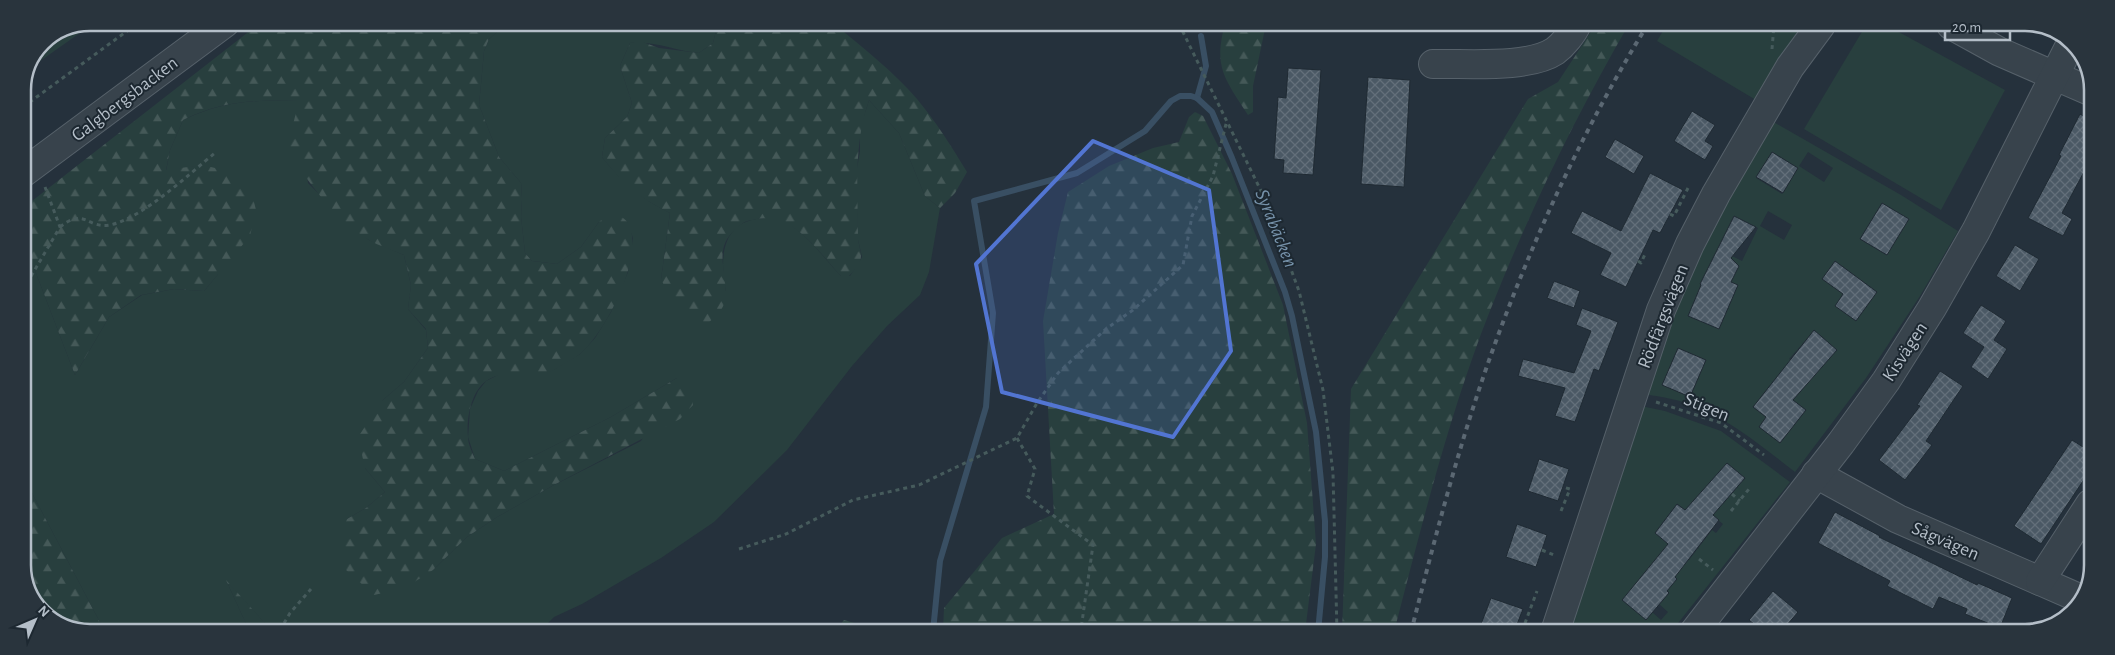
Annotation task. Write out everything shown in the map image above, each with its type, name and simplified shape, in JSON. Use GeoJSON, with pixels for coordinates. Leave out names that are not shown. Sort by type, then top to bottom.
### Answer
{"type":"FeatureCollection","features":[{"type":"Feature","properties":{"kind":"street","name":"Galgbergsbacken"},"geometry":{"type":"LineString","coordinates":[[31,167],[214,31]]}},
{"type":"Feature","properties":{"kind":"street"},"geometry":{"type":"LineString","coordinates":[[1434,64],[1521,62],[1536,59],[1556,51],[1572,31]]}},
{"type":"Feature","properties":{"kind":"street","name":"Rödfärgsvägen"},"geometry":{"type":"LineString","coordinates":[[1557,624],[1661,310],[1690,244],[1715,196],[1786,75],[1817,31]]}},
{"type":"Feature","properties":{"kind":"street"},"geometry":{"type":"LineString","coordinates":[[1962,31],[2000,52],[2084,88]]}},
{"type":"Feature","properties":{"kind":"street","name":"Kisvägen"},"geometry":{"type":"LineString","coordinates":[[1700,624],[1886,381],[1932,308],[1976,231],[2068,50]]}},
{"type":"Feature","properties":{"kind":"street","name":"Sågvägen"},"geometry":{"type":"LineString","coordinates":[[1816,474],[1898,519],[2075,596]]}},
{"type":"Feature","properties":{"kind":"street"},"geometry":{"type":"LineString","coordinates":[[2040,580],[2084,514]]}},
{"type":"Feature","properties":{"kind":"path"},"geometry":{"type":"LineString","coordinates":[[31,100],[126,31]]}},
{"type":"Feature","properties":{"kind":"path"},"geometry":{"type":"LineString","coordinates":[[1183,31],[1228,120],[1265,199],[1299,291],[1324,390],[1333,473],[1337,624]]}},
{"type":"Feature","properties":{"kind":"path"},"geometry":{"type":"LineString","coordinates":[[739,549],[786,534],[853,500],[919,485],[1017,438],[1037,403],[1058,373],[1106,329],[1133,310],[1183,265],[1192,216],[1213,176],[1228,120]]}},
{"type":"Feature","properties":{"kind":"path"},"geometry":{"type":"LineString","coordinates":[[31,276],[60,227],[70,219],[78,217],[100,225],[110,225],[133,215],[154,202],[214,152]]}},
{"type":"Feature","properties":{"kind":"path"},"geometry":{"type":"LineString","coordinates":[[31,172],[60,227]]}},
{"type":"Feature","properties":{"kind":"path"},"geometry":{"type":"LineString","coordinates":[[1670,214],[1674,216],[1688,188]]}},
{"type":"Feature","properties":{"kind":"path"},"geometry":{"type":"LineString","coordinates":[[1638,261],[1641,263],[1646,252]]}},
{"type":"Feature","properties":{"kind":"path","name":"Stigen"},"geometry":{"type":"LineString","coordinates":[[1632,395],[1721,423],[1764,455]]}},
{"type":"Feature","properties":{"kind":"path"},"geometry":{"type":"LineString","coordinates":[[1017,438],[1035,469],[1027,496],[1093,545],[1081,624]]}},
{"type":"Feature","properties":{"kind":"path"},"geometry":{"type":"LineString","coordinates":[[1561,511],[1570,489],[1563,487]]}},
{"type":"Feature","properties":{"kind":"path"},"geometry":{"type":"LineString","coordinates":[[1731,511],[1749,489]]}},
{"type":"Feature","properties":{"kind":"path"},"geometry":{"type":"LineString","coordinates":[[1732,494],[1740,501]]}},
{"type":"Feature","properties":{"kind":"path"},"geometry":{"type":"LineString","coordinates":[[284,624],[290,613],[311,589]]}},
{"type":"Feature","properties":{"kind":"path"},"geometry":{"type":"LineString","coordinates":[[1525,624],[1537,591]]}},
{"type":"Feature","properties":{"kind":"highlighted area"},"geometry":{"type":"Polygon","coordinates":[[[1093,141],[1209,190],[1231,351],[1173,437],[1002,392],[976,264],[1093,141]]]}},
{"type":"Feature","properties":{"kind":"green space"},"geometry":{"type":"Polygon","coordinates":[[[250,31],[498,31],[489,39],[484,51],[479,105],[499,157],[521,183],[521,217],[525,253],[532,261],[557,264],[581,247],[599,222],[613,211],[628,223],[632,237],[632,253],[628,272],[612,310],[591,342],[578,355],[543,375],[503,375],[486,381],[481,386],[473,399],[469,414],[469,442],[475,459],[504,471],[611,417],[677,378],[692,390],[693,405],[680,419],[497,517],[467,537],[433,570],[405,588],[374,595],[346,570],[339,539],[347,519],[366,508],[385,492],[365,468],[358,437],[383,400],[404,382],[428,348],[426,329],[408,309],[411,285],[404,255],[369,240],[344,221],[313,187],[287,148],[299,101],[269,100],[225,105],[183,120],[170,150],[166,170],[202,165],[224,170],[251,190],[256,210],[250,236],[204,291],[174,289],[141,295],[109,317],[75,375],[31,260],[31,202],[250,31]]]}},
{"type":"Feature","properties":{"kind":"green space"},"geometry":{"type":"Polygon","coordinates":[[[498,31],[716,31],[713,43],[699,53],[655,44],[630,43],[620,66],[632,103],[627,117],[605,138],[602,157],[633,189],[670,213],[661,280],[726,291],[723,268],[725,246],[735,229],[744,223],[756,219],[779,219],[791,225],[814,245],[841,276],[850,276],[862,257],[858,240],[856,174],[860,151],[860,128],[869,100],[899,133],[925,196],[940,208],[929,272],[920,295],[887,326],[852,366],[787,450],[714,522],[661,558],[582,604],[554,617],[547,624],[266,624],[227,582],[246,624],[101,624],[31,491],[31,260],[75,375],[109,317],[142,295],[174,289],[204,291],[218,274],[197,166],[166,171],[170,150],[183,120],[197,114],[226,105],[254,101],[300,101],[308,183],[346,221],[369,240],[404,255],[411,285],[408,309],[426,330],[428,348],[404,382],[383,400],[365,468],[385,492],[366,508],[347,519],[433,570],[467,537],[497,517],[552,486],[641,441],[677,378],[611,417],[504,471],[475,459],[468,437],[470,409],[478,391],[486,381],[500,374],[546,374],[580,354],[595,338],[611,312],[628,272],[633,238],[627,222],[599,222],[581,247],[557,264],[532,261],[525,253],[521,217],[521,183],[499,157],[479,105],[484,51],[489,39],[498,31]]]}},
{"type":"Feature","properties":{"kind":"green space"},"geometry":{"type":"Polygon","coordinates":[[[716,31],[843,31],[879,61],[908,89],[950,144],[967,172],[955,193],[940,208],[925,196],[899,133],[869,100],[858,151],[858,237],[861,256],[857,267],[849,276],[841,276],[815,246],[794,228],[770,218],[747,221],[734,230],[725,242],[723,262],[726,295],[721,310],[705,326],[684,318],[661,280],[670,213],[632,190],[602,157],[605,138],[627,117],[632,103],[620,66],[630,43],[640,41],[659,48],[699,53],[713,43],[716,31]]]}},
{"type":"Feature","properties":{"kind":"green space"},"geometry":{"type":"Polygon","coordinates":[[[1224,31],[1265,31],[1253,86],[1253,112],[1248,115],[1227,82],[1223,72],[1220,51],[1224,31]]]}},
{"type":"Feature","properties":{"kind":"green space"},"geometry":{"type":"Polygon","coordinates":[[[1591,31],[1625,31],[1567,138],[1513,254],[1481,334],[1456,407],[1423,519],[1396,624],[1342,624],[1351,389],[1528,99],[1558,82],[1591,31]]]}},
{"type":"Feature","properties":{"kind":"green space"},"geometry":{"type":"Polygon","coordinates":[[[1663,31],[1810,31],[1761,103],[1657,41],[1663,31]]]}},
{"type":"Feature","properties":{"kind":"green space"},"geometry":{"type":"Polygon","coordinates":[[[1862,31],[1897,31],[2005,90],[1941,210],[1804,129],[1862,31]]]}},
{"type":"Feature","properties":{"kind":"green space"},"geometry":{"type":"Polygon","coordinates":[[[82,32],[39,62],[58,41],[82,32]]]}},
{"type":"Feature","properties":{"kind":"green space"},"geometry":{"type":"Polygon","coordinates":[[[1195,112],[1203,116],[1232,174],[1283,305],[1307,423],[1316,544],[1306,624],[943,624],[944,608],[1002,538],[1054,514],[1043,321],[1058,233],[1068,192],[1109,166],[1153,148],[1179,142],[1189,117],[1195,112]]]}},
{"type":"Feature","properties":{"kind":"green space"},"geometry":{"type":"Polygon","coordinates":[[[1770,120],[1901,195],[1958,231],[1920,296],[1866,378],[1795,472],[1748,436],[1710,413],[1684,402],[1644,394],[1651,369],[1697,255],[1770,120]],[[1772,152],[1756,178],[1782,194],[1792,178],[1792,165],[1772,152]],[[1808,152],[1799,166],[1824,182],[1833,168],[1808,152]],[[1882,203],[1860,239],[1886,255],[1908,219],[1882,203]],[[1768,211],[1760,226],[1784,240],[1792,225],[1768,211]],[[1734,216],[1718,249],[1742,261],[1758,228],[1734,216]],[[1835,261],[1843,294],[1835,306],[1856,321],[1877,292],[1835,261]],[[1707,271],[1688,316],[1719,329],[1738,285],[1707,271]],[[1814,331],[1789,359],[1811,378],[1814,331]],[[1678,348],[1662,385],[1690,397],[1706,360],[1678,348]],[[1771,384],[1753,407],[1766,417],[1759,427],[1780,443],[1806,410],[1771,384]]]}},
{"type":"Feature","properties":{"kind":"green space"},"geometry":{"type":"Polygon","coordinates":[[[1641,406],[1665,411],[1721,431],[1790,482],[1677,624],[1570,624],[1641,406]],[[1727,463],[1705,488],[1723,504],[1745,478],[1727,463]],[[1677,504],[1655,533],[1689,560],[1712,530],[1716,533],[1723,524],[1699,504],[1691,514],[1677,504]],[[1655,560],[1652,612],[1661,620],[1668,612],[1659,604],[1669,593],[1655,560]]]}},
{"type":"Feature","properties":{"kind":"green space"},"geometry":{"type":"Polygon","coordinates":[[[31,491],[101,624],[75,622],[60,615],[60,595],[39,595],[34,584],[31,568],[31,491]]]}},
{"type":"Feature","properties":{"kind":"green space"},"geometry":{"type":"Polygon","coordinates":[[[226,580],[266,624],[246,624],[226,580]]]}},
{"type":"Feature","properties":{"kind":"green space"},"geometry":{"type":"Polygon","coordinates":[[[844,620],[858,624],[841,624],[844,620]]]}},
{"type":"Feature","properties":{"kind":"building"},"geometry":{"type":"Polygon","coordinates":[[[1288,68],[1321,70],[1313,175],[1283,173],[1284,160],[1274,159],[1278,97],[1286,98],[1288,68]]]}},
{"type":"Feature","properties":{"kind":"building"},"geometry":{"type":"Polygon","coordinates":[[[1368,77],[1410,80],[1404,187],[1361,184],[1368,77]]]}},
{"type":"Feature","properties":{"kind":"building"},"geometry":{"type":"Polygon","coordinates":[[[1692,111],[1715,125],[1705,141],[1713,146],[1705,160],[1674,141],[1692,111]]]}},
{"type":"Feature","properties":{"kind":"building"},"geometry":{"type":"Polygon","coordinates":[[[2080,114],[2084,116],[2084,172],[2062,213],[2072,219],[2063,236],[2028,218],[2061,156],[2059,155],[2080,114]]]}},
{"type":"Feature","properties":{"kind":"building"},"geometry":{"type":"Polygon","coordinates":[[[1615,139],[1644,156],[1634,174],[1605,157],[1615,139]]]}},
{"type":"Feature","properties":{"kind":"building"},"geometry":{"type":"Polygon","coordinates":[[[1772,152],[1798,168],[1783,193],[1756,177],[1772,152]]]}},
{"type":"Feature","properties":{"kind":"building"},"geometry":{"type":"Polygon","coordinates":[[[1650,173],[1683,190],[1660,233],[1653,230],[1626,287],[1600,275],[1611,253],[1571,233],[1582,211],[1621,231],[1650,173]]]}},
{"type":"Feature","properties":{"kind":"building"},"geometry":{"type":"Polygon","coordinates":[[[1882,203],[1909,219],[1887,255],[1860,239],[1882,203]]]}},
{"type":"Feature","properties":{"kind":"building"},"geometry":{"type":"Polygon","coordinates":[[[1734,216],[1756,227],[1731,258],[1739,266],[1731,282],[1738,285],[1719,329],[1688,316],[1700,284],[1734,216]]]}},
{"type":"Feature","properties":{"kind":"building"},"geometry":{"type":"Polygon","coordinates":[[[2015,245],[2039,259],[2020,291],[1996,276],[2015,245]]]}},
{"type":"Feature","properties":{"kind":"building"},"geometry":{"type":"Polygon","coordinates":[[[1835,261],[1877,292],[1856,321],[1835,306],[1843,294],[1822,279],[1835,261]]]}},
{"type":"Feature","properties":{"kind":"building"},"geometry":{"type":"Polygon","coordinates":[[[1554,281],[1580,291],[1574,308],[1547,298],[1554,281]]]}},
{"type":"Feature","properties":{"kind":"building"},"geometry":{"type":"Polygon","coordinates":[[[1981,305],[2006,321],[1994,340],[2007,349],[1988,379],[1971,367],[1984,347],[1963,333],[1981,305]]]}},
{"type":"Feature","properties":{"kind":"building"},"geometry":{"type":"Polygon","coordinates":[[[1582,308],[1618,322],[1599,371],[1594,369],[1575,422],[1555,416],[1565,388],[1518,376],[1523,359],[1574,373],[1591,331],[1576,325],[1582,308]]]}},
{"type":"Feature","properties":{"kind":"building"},"geometry":{"type":"Polygon","coordinates":[[[1814,330],[1837,350],[1793,400],[1806,410],[1780,443],[1759,427],[1766,417],[1753,407],[1814,330]]]}},
{"type":"Feature","properties":{"kind":"building"},"geometry":{"type":"Polygon","coordinates":[[[1678,348],[1706,360],[1690,397],[1662,385],[1678,348]]]}},
{"type":"Feature","properties":{"kind":"building"},"geometry":{"type":"Polygon","coordinates":[[[1940,371],[1963,386],[1926,441],[1932,445],[1905,480],[1879,460],[1920,406],[1917,405],[1940,371]]]}},
{"type":"Feature","properties":{"kind":"building"},"geometry":{"type":"Polygon","coordinates":[[[2072,440],[2084,448],[2084,480],[2041,544],[2014,526],[2072,440]]]}},
{"type":"Feature","properties":{"kind":"building"},"geometry":{"type":"Polygon","coordinates":[[[1539,459],[1569,469],[1558,501],[1528,491],[1539,459]]]}},
{"type":"Feature","properties":{"kind":"building"},"geometry":{"type":"Polygon","coordinates":[[[1727,463],[1745,478],[1713,515],[1719,520],[1675,577],[1677,579],[1667,591],[1669,593],[1646,620],[1622,600],[1668,544],[1655,533],[1677,504],[1685,510],[1727,463]]]}},
{"type":"Feature","properties":{"kind":"building"},"geometry":{"type":"Polygon","coordinates":[[[1835,512],[1879,537],[1977,585],[1978,583],[2012,598],[2002,624],[1990,624],[1965,614],[1967,609],[1939,597],[1933,609],[1887,586],[1890,581],[1818,543],[1835,512]]]}},
{"type":"Feature","properties":{"kind":"building"},"geometry":{"type":"Polygon","coordinates":[[[1517,524],[1547,535],[1536,567],[1506,557],[1517,524]]]}},
{"type":"Feature","properties":{"kind":"building"},"geometry":{"type":"Polygon","coordinates":[[[1773,591],[1798,612],[1788,624],[1754,624],[1749,620],[1773,591]]]}},
{"type":"Feature","properties":{"kind":"building"},"geometry":{"type":"Polygon","coordinates":[[[1491,598],[1523,609],[1517,624],[1481,624],[1491,598]]]}},
{"type":"Feature","properties":{"kind":"waterway"},"geometry":{"type":"LineString","coordinates":[[1197,98],[1206,66],[1201,36]]}},
{"type":"Feature","properties":{"kind":"waterway","name":"Syrabäcken"},"geometry":{"type":"LineString","coordinates":[[934,624],[940,561],[986,407],[993,313],[974,201],[1077,173],[1145,131],[1171,101],[1180,96],[1197,98],[1212,112],[1285,292],[1292,316],[1316,432],[1325,521],[1325,557],[1319,624]]}},
{"type":"Feature","properties":{"kind":"railway"},"geometry":{"type":"LineString","coordinates":[[1413,624],[1460,449],[1483,377],[1511,300],[1545,219],[1583,140],[1644,31]]}}]}
